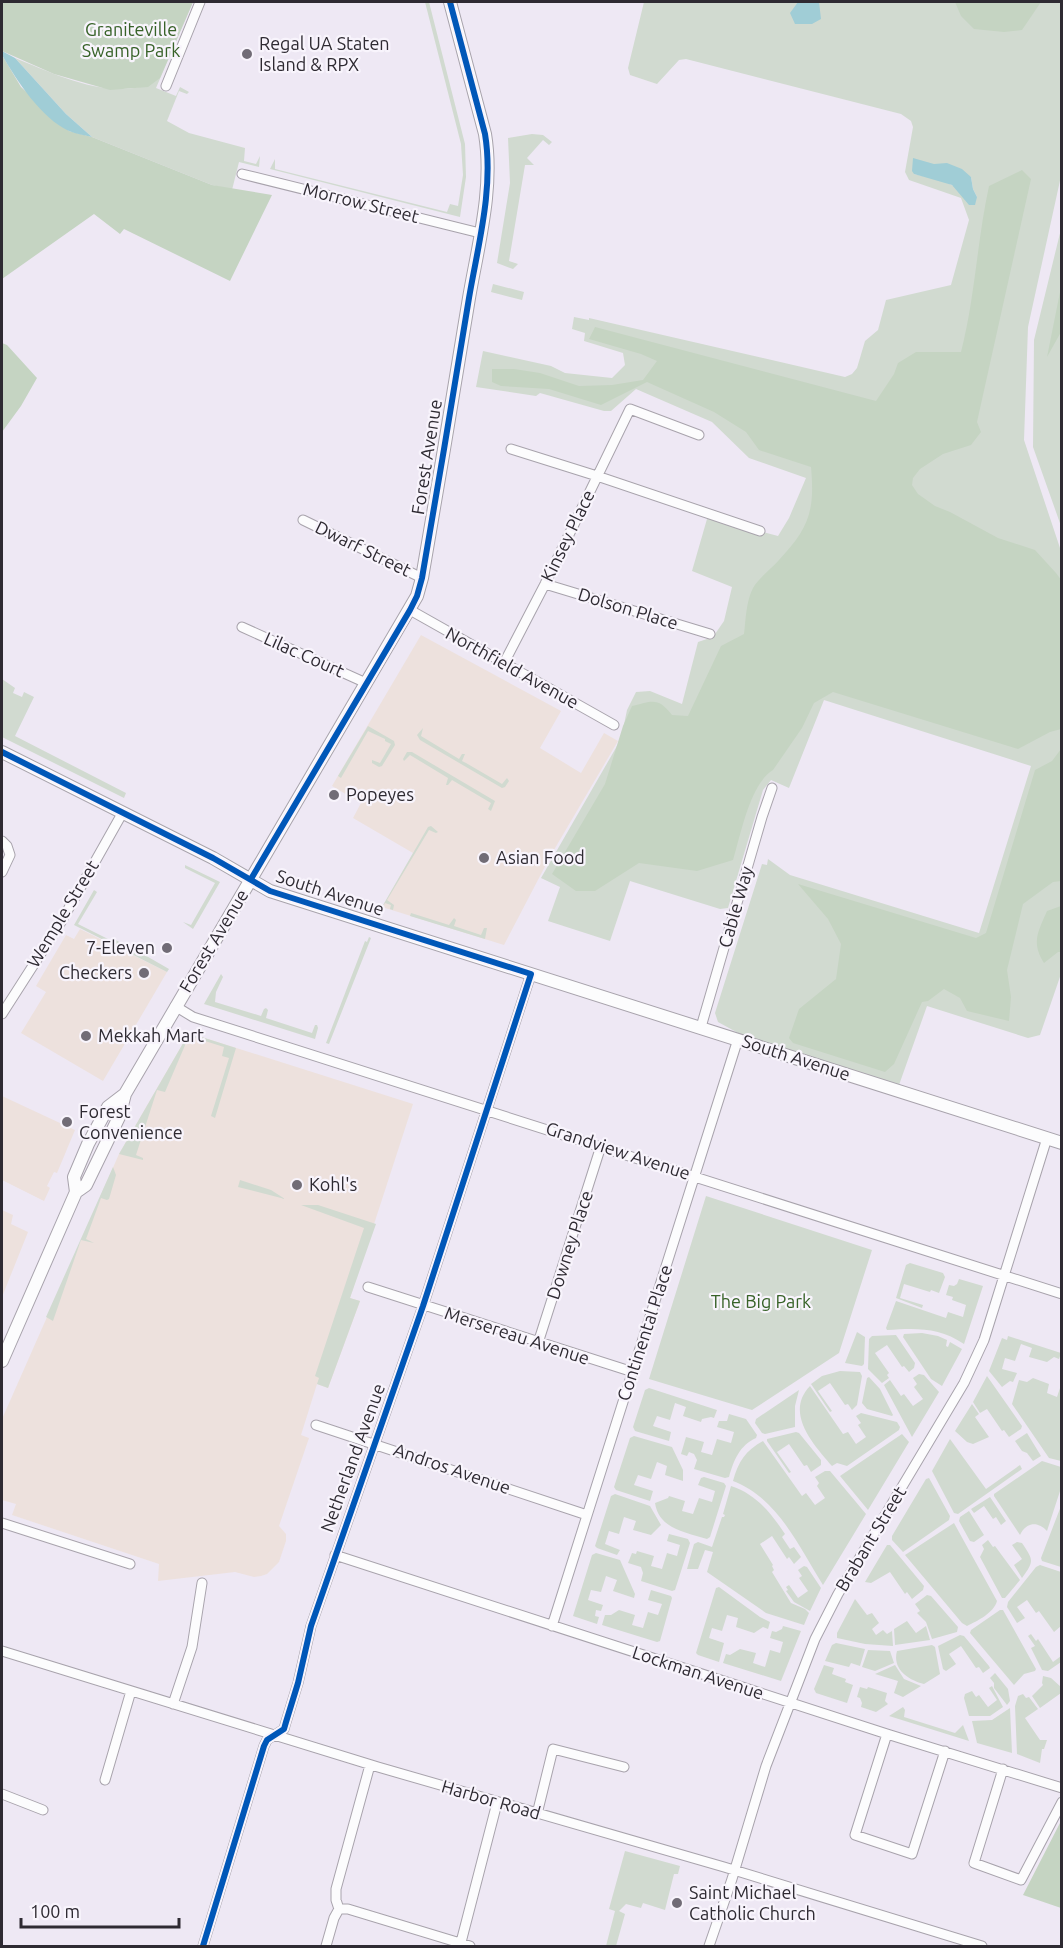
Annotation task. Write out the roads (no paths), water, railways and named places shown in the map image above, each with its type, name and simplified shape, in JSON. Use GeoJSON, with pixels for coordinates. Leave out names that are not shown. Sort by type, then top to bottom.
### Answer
{"type":"FeatureCollection","features":[{"type":"Feature","properties":{"kind":"main road","name":"Forest Avenue"},"geometry":{"type":"LineString","coordinates":[[2,1361],[76,1191],[86,1185],[119,1117],[125,1094],[417,596],[422,578],[488,176],[487,148],[450,2]]}},
{"type":"Feature","properties":{"kind":"main road","name":"South Avenue"},"geometry":{"type":"LineString","coordinates":[[2,752],[213,858],[270,891],[1062,1143]]}},
{"type":"Feature","properties":{"kind":"street"},"geometry":{"type":"LineString","coordinates":[[166,86],[200,2]]}},
{"type":"Feature","properties":{"kind":"street","name":"Morrow Street"},"geometry":{"type":"LineString","coordinates":[[242,174],[480,233]]}},
{"type":"Feature","properties":{"kind":"street","name":"Kinsey Place"},"geometry":{"type":"LineString","coordinates":[[504,663],[630,409],[699,435]]}},
{"type":"Feature","properties":{"kind":"street"},"geometry":{"type":"LineString","coordinates":[[511,449],[760,531]]}},
{"type":"Feature","properties":{"kind":"street","name":"Dwarf Street"},"geometry":{"type":"LineString","coordinates":[[303,520],[422,578]]}},
{"type":"Feature","properties":{"kind":"street","name":"Dolson Place"},"geometry":{"type":"LineString","coordinates":[[545,584],[710,634]]}},
{"type":"Feature","properties":{"kind":"street","name":"Northfield Avenue"},"geometry":{"type":"LineString","coordinates":[[410,610],[614,725]]}},
{"type":"Feature","properties":{"kind":"street","name":"Lilac Court"},"geometry":{"type":"LineString","coordinates":[[242,627],[366,683]]}},
{"type":"Feature","properties":{"kind":"street","name":"Cable Way"},"geometry":{"type":"LineString","coordinates":[[701,1027],[772,788]]}},
{"type":"Feature","properties":{"kind":"street","name":"Wemple Street"},"geometry":{"type":"LineString","coordinates":[[2,1014],[61,922],[123,812]]}},
{"type":"Feature","properties":{"kind":"street"},"geometry":{"type":"LineString","coordinates":[[2,841],[9,851],[9,860],[2,872]]}},
{"type":"Feature","properties":{"kind":"street","name":"Netherland Avenue"},"geometry":{"type":"LineString","coordinates":[[203,1947],[264,1746],[267,1740],[284,1729],[298,1683],[311,1626],[423,1306],[531,974]]}},
{"type":"Feature","properties":{"kind":"street","name":"Grandview Avenue"},"geometry":{"type":"LineString","coordinates":[[175,1006],[194,1017],[1062,1294]]}},
{"type":"Feature","properties":{"kind":"street","name":"Continental Place"},"geometry":{"type":"LineString","coordinates":[[552,1626],[738,1039]]}},
{"type":"Feature","properties":{"kind":"street","name":"Brabant Street"},"geometry":{"type":"LineString","coordinates":[[709,1947],[735,1870],[754,1802],[815,1639],[838,1594],[964,1383],[984,1340],[1047,1138]]}},
{"type":"Feature","properties":{"kind":"street","name":"Downey Place"},"geometry":{"type":"LineString","coordinates":[[538,1343],[601,1146]]}},
{"type":"Feature","properties":{"kind":"street","name":"Mersereau Avenue"},"geometry":{"type":"LineString","coordinates":[[368,1287],[633,1372]]}},
{"type":"Feature","properties":{"kind":"street","name":"Andros Avenue"},"geometry":{"type":"LineString","coordinates":[[315,1425],[587,1515]]}},
{"type":"Feature","properties":{"kind":"street"},"geometry":{"type":"LineString","coordinates":[[2,1522],[130,1564]]}},
{"type":"Feature","properties":{"kind":"street","name":"Lockman Avenue"},"geometry":{"type":"LineString","coordinates":[[335,1555],[887,1734],[1062,1788]]}},
{"type":"Feature","properties":{"kind":"street"},"geometry":{"type":"LineString","coordinates":[[173,1704],[192,1647],[201,1583]]}},
{"type":"Feature","properties":{"kind":"street","name":"Harbor Road"},"geometry":{"type":"LineString","coordinates":[[2,1651],[497,1803],[735,1870],[976,1946]]}},
{"type":"Feature","properties":{"kind":"street"},"geometry":{"type":"LineString","coordinates":[[105,1780],[131,1691]]}},
{"type":"Feature","properties":{"kind":"street"},"geometry":{"type":"LineString","coordinates":[[887,1734],[855,1835],[912,1854],[945,1751]]}},
{"type":"Feature","properties":{"kind":"street"},"geometry":{"type":"LineString","coordinates":[[537,1814],[553,1749],[624,1767]]}},
{"type":"Feature","properties":{"kind":"street"},"geometry":{"type":"LineString","coordinates":[[326,1947],[334,1918],[339,1909],[336,1889],[370,1765]]}},
{"type":"Feature","properties":{"kind":"street"},"geometry":{"type":"LineString","coordinates":[[1003,1769],[974,1863],[1021,1880],[1062,1802]]}},
{"type":"Feature","properties":{"kind":"street"},"geometry":{"type":"LineString","coordinates":[[2,1794],[43,1810]]}},
{"type":"Feature","properties":{"kind":"street"},"geometry":{"type":"LineString","coordinates":[[339,1909],[348,1909],[464,1946],[497,1803]]}},
{"type":"Feature","properties":{"kind":"water"},"geometry":{"type":"Polygon","coordinates":[[[798,2],[819,2],[821,19],[812,24],[795,24],[790,13],[798,2]]]}},
{"type":"Feature","properties":{"kind":"water"},"geometry":{"type":"Polygon","coordinates":[[[2,51],[15,58],[66,114],[92,137],[69,131],[39,108],[22,87],[2,55],[2,51]]]}},
{"type":"Feature","properties":{"kind":"water"},"geometry":{"type":"Polygon","coordinates":[[[913,158],[934,164],[947,163],[962,169],[971,177],[977,197],[975,205],[969,205],[952,185],[914,174],[912,171],[913,158]]]}},
{"type":"Feature","properties":{"kind":"place","name":"Regal UA Staten Island & RPX"},"geometry":{"type":"Point","coordinates":[247,54]}},
{"type":"Feature","properties":{"kind":"place","name":"Popeyes"},"geometry":{"type":"Point","coordinates":[334,795]}},
{"type":"Feature","properties":{"kind":"place","name":"Asian Food"},"geometry":{"type":"Point","coordinates":[484,858]}},
{"type":"Feature","properties":{"kind":"place","name":"7-Eleven"},"geometry":{"type":"Point","coordinates":[167,948]}},
{"type":"Feature","properties":{"kind":"place","name":"Checkers"},"geometry":{"type":"Point","coordinates":[144,973]}},
{"type":"Feature","properties":{"kind":"place","name":"Mekkah Mart"},"geometry":{"type":"Point","coordinates":[86,1036]}},
{"type":"Feature","properties":{"kind":"place","name":"Forest Convenience"},"geometry":{"type":"Point","coordinates":[67,1122]}},
{"type":"Feature","properties":{"kind":"place","name":"Kohl's"},"geometry":{"type":"Point","coordinates":[297,1185]}},
{"type":"Feature","properties":{"kind":"place","name":"Saint Michael Catholic Church"},"geometry":{"type":"Point","coordinates":[677,1903]}},
{"type":"Feature","properties":{"kind":"park label","name":"Graniteville Swamp Park"},"geometry":{"type":"Point","coordinates":[131,40]}},
{"type":"Feature","properties":{"kind":"park label","name":"The Big Park"},"geometry":{"type":"Point","coordinates":[761,1302]}}]}
